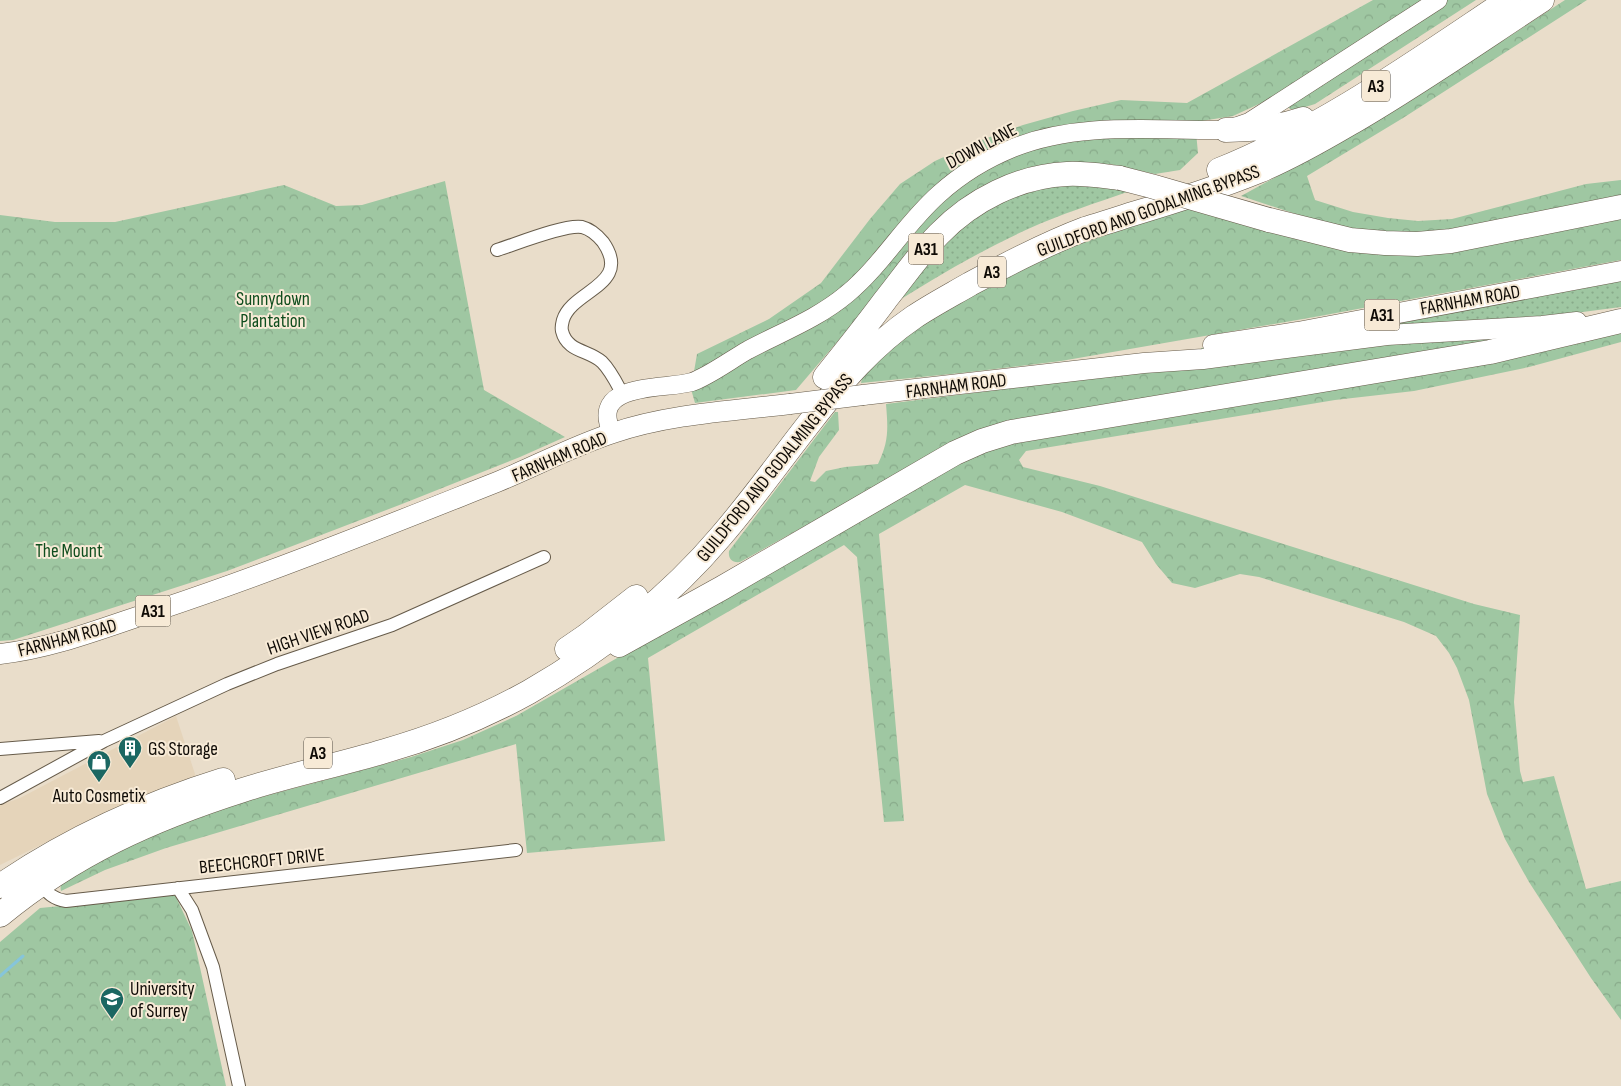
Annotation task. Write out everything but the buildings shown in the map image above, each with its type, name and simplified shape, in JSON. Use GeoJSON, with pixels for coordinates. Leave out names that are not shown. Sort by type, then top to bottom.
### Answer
{"type":"FeatureCollection","features":[{"type":"Feature","properties":{"kind":"highway","name":"GUILDFORD AND GODALMING BYPASS"},"geometry":{"type":"LineString","coordinates":[[0,915],[34,875],[88,833],[156,803],[200,787],[397,731],[472,703],[528,674],[586,636],[625,606],[695,543],[757,470],[825,377],[853,349],[908,304],[945,282],[1062,223],[1190,181],[1238,162],[1276,144],[1366,94],[1508,0]]}},
{"type":"Feature","properties":{"kind":"highway","name":"GUILDFORD AND GODALMING BYPASS"},"geometry":{"type":"LineString","coordinates":[[0,886],[73,862],[156,821],[245,790],[424,739],[510,702],[615,635],[659,599],[693,566],[735,520],[839,385],[881,341],[913,318],[986,276],[1062,238],[1090,227],[1217,187],[1261,170],[1297,153],[1382,105],[1542,0]]}},
{"type":"Feature","properties":{"kind":"highway"},"geometry":{"type":"LineString","coordinates":[[1226,130],[1276,127],[1300,120],[1425,54]]}},
{"type":"Feature","properties":{"kind":"highway","name":"A31"},"geometry":{"type":"LineString","coordinates":[[825,377],[924,251],[949,224],[983,200],[1008,188],[1043,177],[1076,174],[1120,178],[1270,220],[1350,240],[1385,244],[1439,243],[1621,207]]}},
{"type":"Feature","properties":{"kind":"highway","name":"A3"},"geometry":{"type":"LineString","coordinates":[[550,678],[653,627],[955,453],[982,441],[1011,432],[1475,354],[1621,321]]}},
{"type":"Feature","properties":{"kind":"main road","name":"FARNHAM ROAD"},"geometry":{"type":"LineString","coordinates":[[1144,363],[1200,347],[1298,332],[1621,271]]}},
{"type":"Feature","properties":{"kind":"main road","name":"FARNHAM ROAD"},"geometry":{"type":"LineString","coordinates":[[0,654],[20,652],[67,640],[231,586],[507,478],[612,433],[643,424],[863,395],[1144,363],[1203,359],[1387,335],[1550,326],[1621,316]]}},
{"type":"Feature","properties":{"kind":"street","name":"DOWN LANE"},"geometry":{"type":"LineString","coordinates":[[622,394],[640,389],[683,384],[698,379],[821,313],[847,294],[870,272],[938,195],[975,168],[1011,149],[1052,136],[1094,130],[1226,130],[1249,122],[1438,0]]}},
{"type":"Feature","properties":{"kind":"street"},"geometry":{"type":"LineString","coordinates":[[497,250],[570,227],[583,227],[594,233],[603,242],[611,262],[610,274],[570,307],[564,316],[561,329],[566,341],[574,348],[601,361],[610,372],[622,394],[614,400],[607,411],[612,433]]}},
{"type":"Feature","properties":{"kind":"street","name":"HIGH VIEW ROAD"},"geometry":{"type":"LineString","coordinates":[[0,798],[104,741],[226,684],[277,664],[392,625],[544,557]]}},
{"type":"Feature","properties":{"kind":"street","name":"HIGH VIEW ROAD"},"geometry":{"type":"LineString","coordinates":[[0,749],[104,741]]}},
{"type":"Feature","properties":{"kind":"street"},"geometry":{"type":"LineString","coordinates":[[55,745],[59,753],[60,765]]}},
{"type":"Feature","properties":{"kind":"street","name":"BEECHCROFT DRIVE"},"geometry":{"type":"LineString","coordinates":[[34,875],[51,896],[58,900],[66,900],[516,850]]}},
{"type":"Feature","properties":{"kind":"street"},"geometry":{"type":"LineString","coordinates":[[178,888],[192,910],[212,962],[240,1086]]}},
{"type":"Feature","properties":{"kind":"shaded area"},"geometry":{"type":"Polygon","coordinates":[[[176,716],[196,777],[75,828],[0,865],[0,805],[20,798],[176,716]]]}},
{"type":"Feature","properties":{"kind":"green space"},"geometry":{"type":"Polygon","coordinates":[[[1373,0],[1476,0],[1315,104],[1293,110],[1274,97],[1233,116],[1195,122],[1198,153],[1180,170],[1155,174],[1110,164],[1079,164],[1035,170],[884,287],[796,390],[695,403],[691,389],[697,354],[769,319],[821,283],[870,219],[900,184],[935,161],[979,141],[1023,125],[1073,111],[1121,100],[1187,103],[1373,0]]]}},
{"type":"Feature","properties":{"kind":"green space"},"geometry":{"type":"Polygon","coordinates":[[[1565,0],[1587,0],[1403,118],[1307,176],[1315,200],[1353,212],[1418,221],[1452,219],[1586,184],[1621,180],[1621,200],[1453,231],[1380,234],[1320,222],[1241,196],[1404,105],[1565,0]]]}},
{"type":"Feature","properties":{"kind":"green space","name":"Sunnydown Plantation"},"geometry":{"type":"Polygon","coordinates":[[[445,181],[484,390],[565,437],[402,504],[227,571],[13,640],[0,641],[0,215],[55,222],[115,222],[284,185],[336,206],[362,205],[445,181]]]}},
{"type":"Feature","properties":{"kind":"green space"},"geometry":{"type":"Polygon","coordinates":[[[1064,184],[1092,185],[1130,191],[1053,218],[1028,229],[956,266],[887,308],[971,217],[1006,197],[1034,189],[1064,184]]]}},
{"type":"Feature","properties":{"kind":"green space"},"geometry":{"type":"Polygon","coordinates":[[[1190,208],[1322,243],[1621,217],[1621,260],[1320,316],[1061,361],[861,383],[864,369],[909,334],[937,316],[1009,276],[1088,241],[1190,208]]]}},
{"type":"Feature","properties":{"kind":"green space"},"geometry":{"type":"Polygon","coordinates":[[[1621,277],[1621,307],[1552,316],[1202,351],[1201,348],[1307,332],[1621,277]]]}},
{"type":"Feature","properties":{"kind":"green space"},"geometry":{"type":"Polygon","coordinates":[[[1621,326],[1621,342],[1529,367],[1414,391],[1335,400],[1026,451],[1019,460],[1023,467],[1100,486],[1474,604],[1520,615],[1514,702],[1520,771],[1523,782],[1554,776],[1586,889],[1621,881],[1621,1020],[1591,978],[1529,882],[1505,839],[1487,794],[1469,700],[1457,668],[1449,653],[1436,636],[1404,622],[1259,577],[1240,574],[1195,588],[1172,583],[1156,564],[1142,542],[1062,512],[965,485],[879,534],[904,821],[884,822],[857,557],[844,545],[648,658],[665,841],[527,853],[516,744],[166,848],[105,870],[61,891],[62,883],[69,876],[161,831],[247,801],[411,757],[463,740],[516,716],[985,447],[1621,326]]]}},
{"type":"Feature","properties":{"kind":"green space"},"geometry":{"type":"Polygon","coordinates":[[[1530,332],[1424,353],[1419,336],[1530,332]]]}},
{"type":"Feature","properties":{"kind":"green space"},"geometry":{"type":"Polygon","coordinates":[[[1419,336],[1424,353],[1086,413],[895,476],[740,562],[733,561],[729,556],[729,551],[835,412],[838,412],[839,430],[819,457],[810,481],[815,482],[826,471],[878,464],[887,435],[886,404],[1419,336]]]}},
{"type":"Feature","properties":{"kind":"green space","name":"University of Surrey"},"geometry":{"type":"Polygon","coordinates":[[[175,895],[192,931],[226,1086],[0,1086],[0,942],[40,908],[175,895]]]}},
{"type":"Feature","properties":{"kind":"waterway"},"geometry":{"type":"LineString","coordinates":[[0,976],[23,956]]}},
{"type":"Feature","properties":{"kind":"place","name":"GS Storage"},"geometry":{"type":"Point","coordinates":[130,769]}},
{"type":"Feature","properties":{"kind":"place","name":"Auto Cosmetix"},"geometry":{"type":"Point","coordinates":[99,783]}},
{"type":"Feature","properties":{"kind":"place","name":"University of Surrey"},"geometry":{"type":"Point","coordinates":[112,1020]}},
{"type":"Feature","properties":{"kind":"park label","name":"The Mount"},"geometry":{"type":"Point","coordinates":[69,550]}}]}
